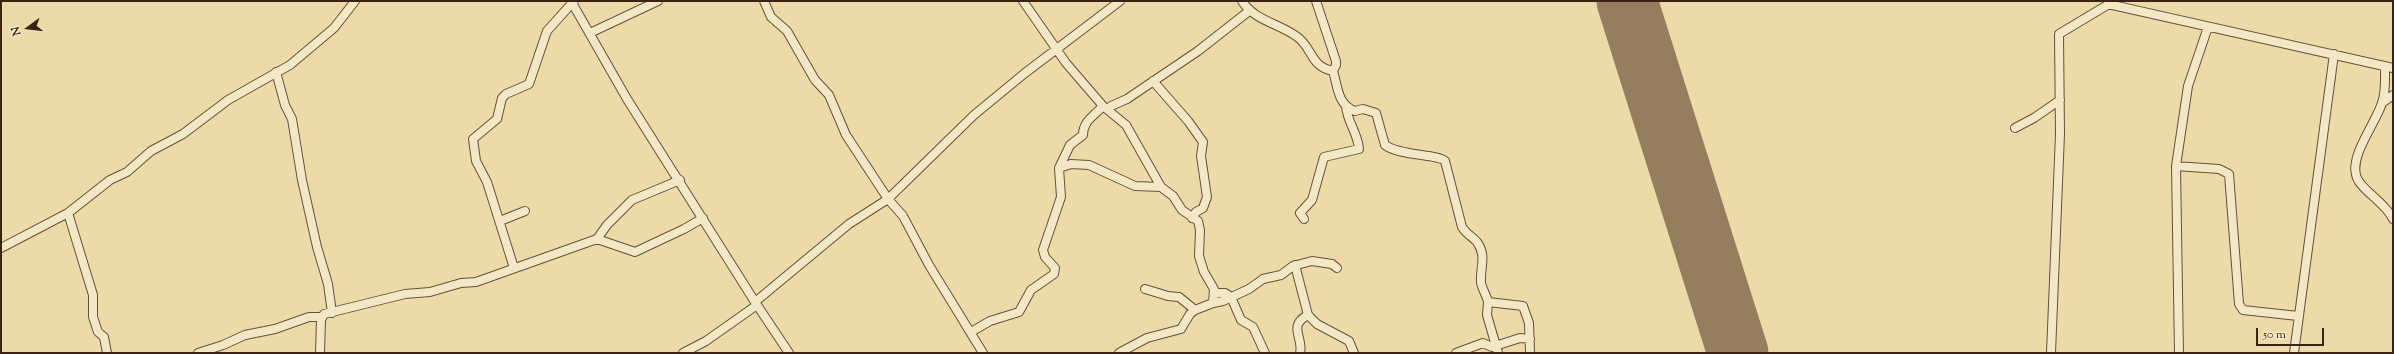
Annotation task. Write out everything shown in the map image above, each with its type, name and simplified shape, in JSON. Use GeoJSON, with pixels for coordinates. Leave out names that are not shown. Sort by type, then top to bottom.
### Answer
{"type":"FeatureCollection","features":[{"type":"Feature","properties":{"kind":"street"},"geometry":{"type":"LineString","coordinates":[[1,248],[68,212],[110,180],[127,172],[151,151],[183,134],[223,104],[290,65],[334,28],[355,1]]}},
{"type":"Feature","properties":{"kind":"street"},"geometry":{"type":"LineString","coordinates":[[514,268],[487,182],[476,161],[473,139],[497,119],[502,98],[506,94],[529,84],[547,32],[573,1],[627,100],[680,180],[756,303],[790,353]]}},
{"type":"Feature","properties":{"kind":"street"},"geometry":{"type":"LineString","coordinates":[[590,33],[658,1]]}},
{"type":"Feature","properties":{"kind":"street"},"geometry":{"type":"LineString","coordinates":[[764,1],[771,17],[787,31],[815,80],[829,95],[846,135],[888,199],[903,216],[929,265],[983,353]]}},
{"type":"Feature","properties":{"kind":"street"},"geometry":{"type":"LineString","coordinates":[[1023,1],[1057,50],[1105,108],[1121,120],[1133,136],[1149,169],[1161,187],[1173,196],[1182,210],[1195,220],[1200,230],[1201,264],[1214,293],[1213,302]]}},
{"type":"Feature","properties":{"kind":"street"},"geometry":{"type":"LineString","coordinates":[[683,353],[706,341],[756,303],[848,224],[888,199],[974,115],[1120,1]]}},
{"type":"Feature","properties":{"kind":"street"},"geometry":{"type":"LineString","coordinates":[[1242,1],[1249,11],[1265,21],[1295,35],[1306,44],[1314,62],[1333,71]]}},
{"type":"Feature","properties":{"kind":"street"},"geometry":{"type":"LineString","coordinates":[[1316,1],[1336,61],[1333,71],[1340,98],[1346,106],[1354,111],[1363,109],[1376,113],[1384,143],[1391,149],[1419,156],[1440,157],[1445,161],[1462,227],[1467,235],[1477,242],[1483,257],[1481,281],[1487,294],[1487,315],[1498,349]]}},
{"type":"Feature","properties":{"kind":"street"},"geometry":{"type":"LineString","coordinates":[[2051,353],[2060,100],[2059,34],[2111,3],[2208,27],[2389,67],[2382,103],[2358,155],[2355,172],[2360,183],[2379,200],[2393,219]]}},
{"type":"Feature","properties":{"kind":"street"},"geometry":{"type":"LineString","coordinates":[[971,332],[990,321],[1019,312],[1031,290],[1042,285],[1054,274],[1055,268],[1045,257],[1043,250],[1061,197],[1058,168],[1070,145],[1083,135],[1084,125],[1088,120],[1105,108],[1128,99],[1198,51],[1249,11]]}},
{"type":"Feature","properties":{"kind":"street"},"geometry":{"type":"LineString","coordinates":[[2178,353],[2176,166],[2188,86],[2208,27]]}},
{"type":"Feature","properties":{"kind":"street"},"geometry":{"type":"LineString","coordinates":[[2294,353],[2334,54]]}},
{"type":"Feature","properties":{"kind":"street"},"geometry":{"type":"LineString","coordinates":[[276,72],[285,105],[292,119],[310,216],[328,284],[332,313]]}},
{"type":"Feature","properties":{"kind":"street"},"geometry":{"type":"LineString","coordinates":[[1153,81],[1188,121],[1203,142],[1201,156],[1207,197],[1203,208],[1200,210],[1195,220]]}},
{"type":"Feature","properties":{"kind":"street"},"geometry":{"type":"LineString","coordinates":[[2382,103],[2393,96]]}},
{"type":"Feature","properties":{"kind":"street"},"geometry":{"type":"LineString","coordinates":[[2015,128],[2034,118],[2060,100]]}},
{"type":"Feature","properties":{"kind":"street"},"geometry":{"type":"LineString","coordinates":[[1304,219],[1300,213],[1312,200],[1324,157],[1359,149],[1356,132],[1346,113],[1346,106]]}},
{"type":"Feature","properties":{"kind":"street"},"geometry":{"type":"LineString","coordinates":[[1058,168],[1071,164],[1089,165],[1135,186],[1161,187]]}},
{"type":"Feature","properties":{"kind":"street"},"geometry":{"type":"LineString","coordinates":[[2176,166],[2219,169],[2229,174],[2239,304],[2243,310],[2248,312],[2298,316]]}},
{"type":"Feature","properties":{"kind":"street"},"geometry":{"type":"LineString","coordinates":[[198,353],[223,346],[245,335],[275,329],[309,316],[322,317],[405,294],[430,292],[461,283],[476,282],[597,239],[607,225],[632,200],[680,180]]}},
{"type":"Feature","properties":{"kind":"street"},"geometry":{"type":"LineString","coordinates":[[500,221],[525,211]]}},
{"type":"Feature","properties":{"kind":"street"},"geometry":{"type":"LineString","coordinates":[[68,212],[91,288],[93,317],[98,332],[104,337],[107,353]]}},
{"type":"Feature","properties":{"kind":"street"},"geometry":{"type":"LineString","coordinates":[[597,239],[635,252],[684,230],[703,218]]}},
{"type":"Feature","properties":{"kind":"street"},"geometry":{"type":"LineString","coordinates":[[1119,353],[1147,338],[1182,329],[1190,314],[1195,310],[1213,302],[1223,301],[1249,289],[1263,279],[1296,269],[1312,261],[1332,264],[1337,268]]}},
{"type":"Feature","properties":{"kind":"street"},"geometry":{"type":"LineString","coordinates":[[1296,269],[1308,315],[1317,324],[1349,341],[1354,353]]}},
{"type":"Feature","properties":{"kind":"street"},"geometry":{"type":"LineString","coordinates":[[1145,288],[1168,296],[1179,297],[1195,310]]}},
{"type":"Feature","properties":{"kind":"street"},"geometry":{"type":"LineString","coordinates":[[1214,293],[1225,293],[1231,297],[1241,320],[1253,327],[1265,353]]}},
{"type":"Feature","properties":{"kind":"street"},"geometry":{"type":"LineString","coordinates":[[1488,302],[1523,306],[1529,323],[1530,353]]}},
{"type":"Feature","properties":{"kind":"street"},"geometry":{"type":"LineString","coordinates":[[1300,353],[1298,324],[1302,318],[1308,315]]}},
{"type":"Feature","properties":{"kind":"street"},"geometry":{"type":"LineString","coordinates":[[320,353],[322,317]]}},
{"type":"Feature","properties":{"kind":"street"},"geometry":{"type":"LineString","coordinates":[[1456,353],[1483,343],[1498,349],[1520,338],[1530,339]]}},
{"type":"Feature","properties":{"kind":"runway"},"geometry":{"type":"LineString","coordinates":[[1627,1],[1738,353]]}}]}
